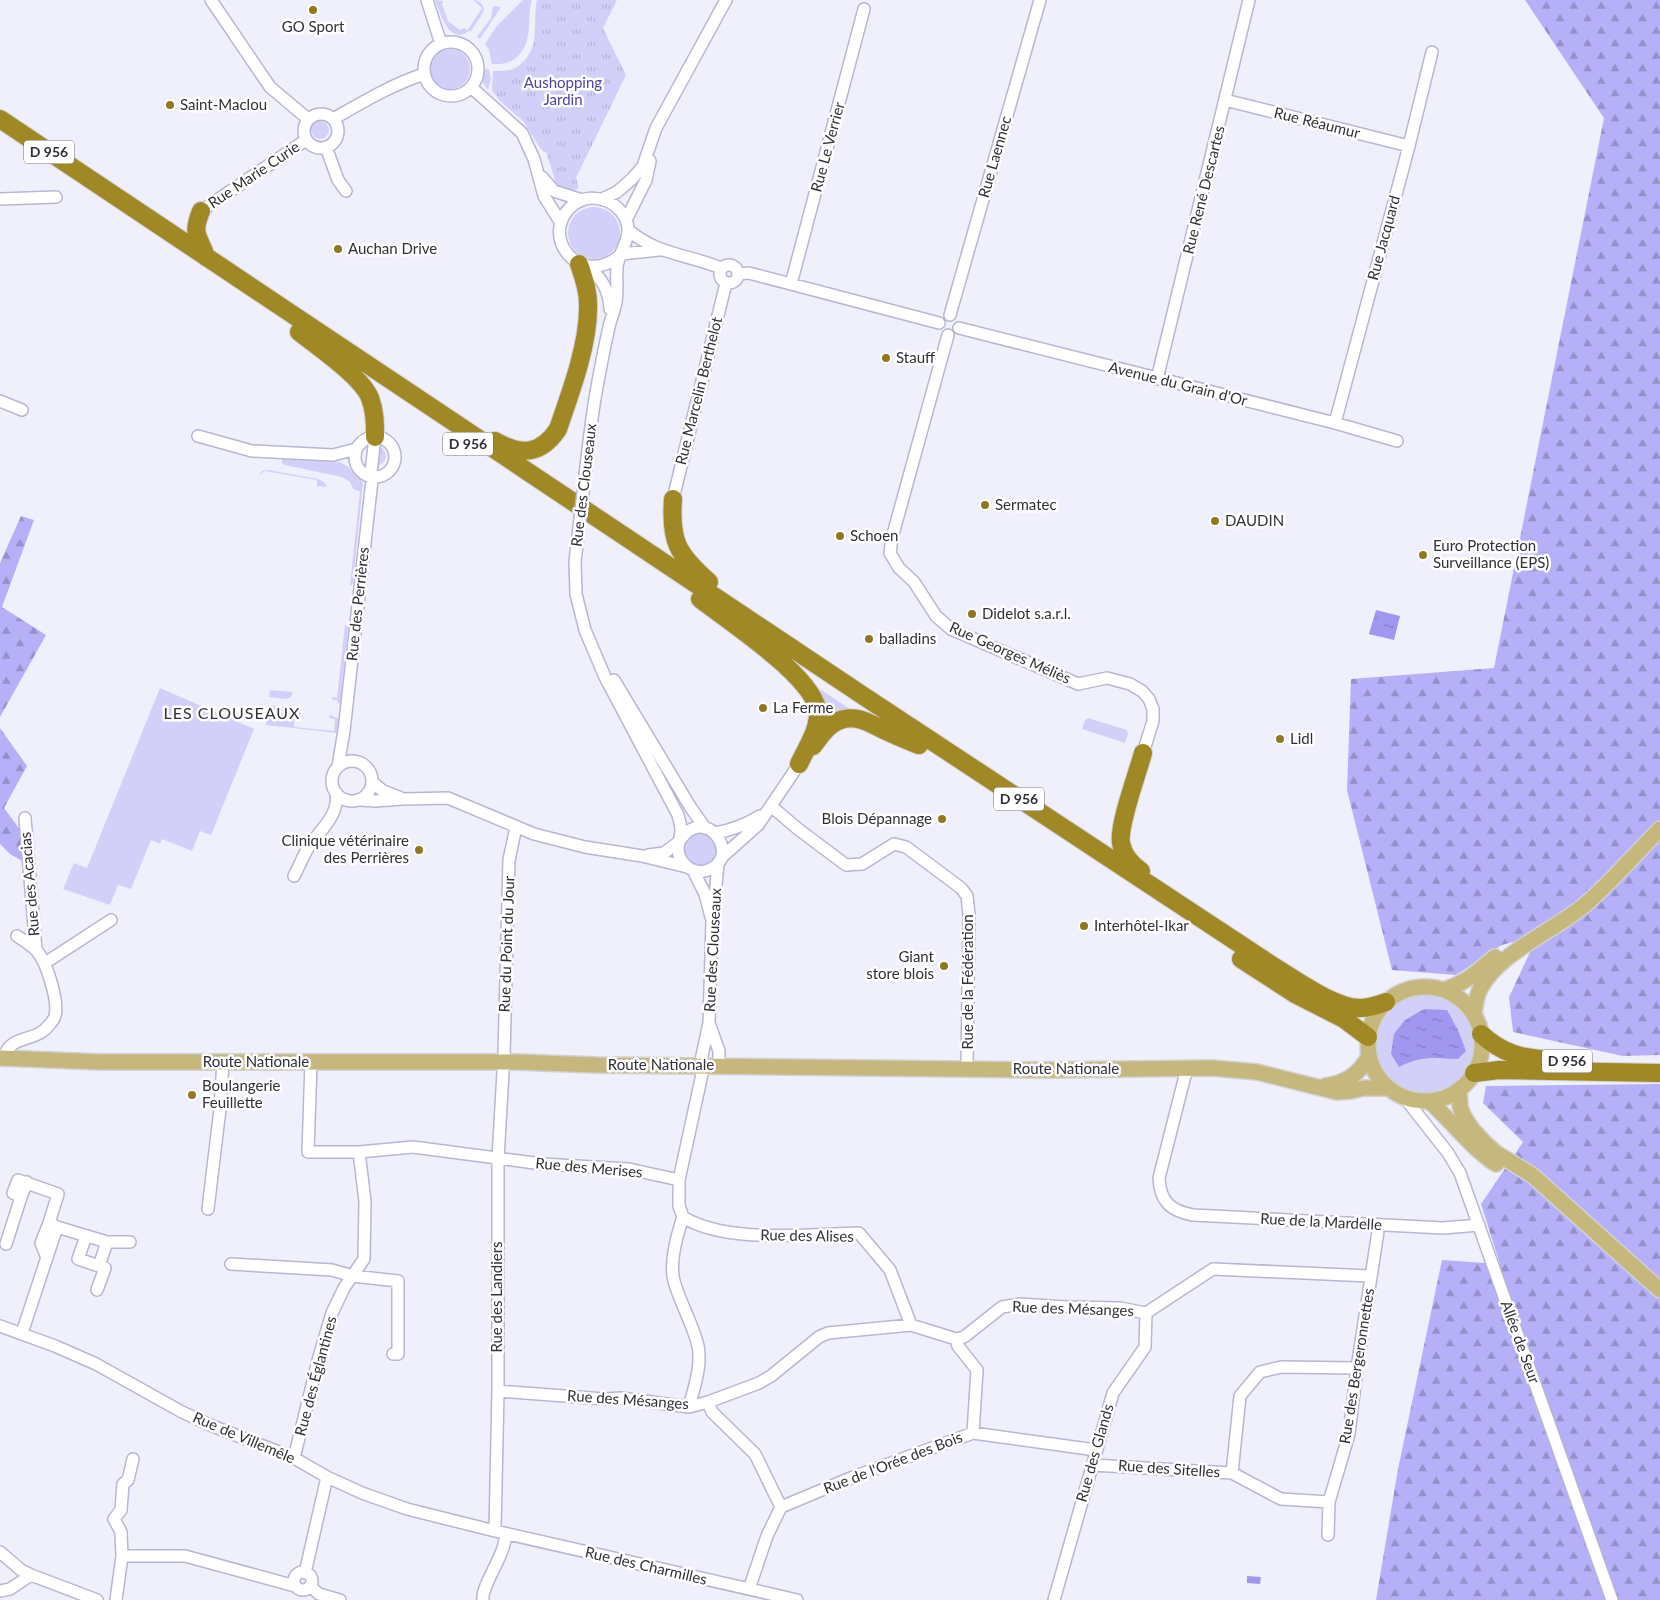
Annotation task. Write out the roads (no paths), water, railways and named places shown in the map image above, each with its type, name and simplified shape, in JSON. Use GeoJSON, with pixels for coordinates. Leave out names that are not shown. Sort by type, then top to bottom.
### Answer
{"type":"FeatureCollection","features":[{"type":"Feature","properties":{"kind":"highway","name":"D 956"},"geometry":{"type":"LineString","coordinates":[[0,119],[781,641],[1273,966],[1331,1000],[1345,1006],[1368,1008],[1386,1002]]}},
{"type":"Feature","properties":{"kind":"highway","name":"D 956"},"geometry":{"type":"LineString","coordinates":[[0,132],[1272,980],[1344,1019],[1368,1037]]}},
{"type":"Feature","properties":{"kind":"highway"},"geometry":{"type":"LineString","coordinates":[[201,211],[196,223],[195,232],[206,257]]}},
{"type":"Feature","properties":{"kind":"highway","name":"D 956"},"geometry":{"type":"LineString","coordinates":[[468,432],[485,434],[502,445],[515,450],[531,451],[545,444],[558,430],[586,335],[588,309],[584,265]]}},
{"type":"Feature","properties":{"kind":"highway"},"geometry":{"type":"LineString","coordinates":[[299,332],[350,374],[367,392],[375,417],[374,437]]}},
{"type":"Feature","properties":{"kind":"highway","name":"D 956"},"geometry":{"type":"LineString","coordinates":[[673,499],[671,518],[674,535],[681,554],[695,569],[781,641]]}},
{"type":"Feature","properties":{"kind":"highway","name":"D 956"},"geometry":{"type":"LineString","coordinates":[[695,595],[789,667],[811,693],[818,714],[817,724],[799,764]]}},
{"type":"Feature","properties":{"kind":"highway","name":"D 956"},"geometry":{"type":"LineString","coordinates":[[799,764],[832,724],[839,720],[859,719],[919,745]]}},
{"type":"Feature","properties":{"kind":"highway"},"geometry":{"type":"LineString","coordinates":[[1144,752],[1121,827],[1121,843],[1126,856],[1135,867],[1164,886],[1173,901]]}},
{"type":"Feature","properties":{"kind":"highway","name":"D 956"},"geometry":{"type":"LineString","coordinates":[[1481,1034],[1502,1050],[1526,1058],[1581,1062],[1660,1064]]}},
{"type":"Feature","properties":{"kind":"highway","name":"D 956"},"geometry":{"type":"LineString","coordinates":[[1474,1073],[1506,1070],[1660,1073]]}},
{"type":"Feature","properties":{"kind":"main road"},"geometry":{"type":"LineString","coordinates":[[1474,1015],[1479,990],[1490,974],[1508,957],[1538,935],[1566,920],[1588,902],[1660,829]]}},
{"type":"Feature","properties":{"kind":"main road"},"geometry":{"type":"LineString","coordinates":[[1443,990],[1468,980],[1513,944],[1525,938],[1538,935]]}},
{"type":"Feature","properties":{"kind":"main road"},"geometry":{"type":"LineString","coordinates":[[1432,987],[1455,996],[1466,1004],[1474,1015],[1481,1034],[1482,1047],[1474,1073],[1459,1089],[1442,1098],[1418,1101],[1404,1097],[1388,1088],[1380,1079],[1373,1068],[1369,1056],[1368,1037],[1372,1022],[1386,1002],[1398,993],[1409,989],[1432,987]]}},
{"type":"Feature","properties":{"kind":"main road"},"geometry":{"type":"LineString","coordinates":[[1321,1087],[1338,1084],[1347,1080],[1363,1067],[1369,1056]]}},
{"type":"Feature","properties":{"kind":"main road","name":"Route Nationale"},"geometry":{"type":"LineString","coordinates":[[2,1058],[101,1062],[503,1062],[1059,1070],[1186,1068],[1257,1072],[1336,1092],[1364,1088],[1388,1088]]}},
{"type":"Feature","properties":{"kind":"main road"},"geometry":{"type":"LineString","coordinates":[[1459,1089],[1460,1106],[1463,1115],[1472,1129],[1496,1153],[1532,1176],[1660,1290]]}},
{"type":"Feature","properties":{"kind":"main road"},"geometry":{"type":"LineString","coordinates":[[1429,1101],[1447,1117],[1478,1151],[1491,1161],[1512,1175],[1544,1188]]}},
{"type":"Feature","properties":{"kind":"street"},"geometry":{"type":"LineString","coordinates":[[211,0],[270,87],[308,119]]}},
{"type":"Feature","properties":{"kind":"street"},"geometry":{"type":"LineString","coordinates":[[427,0],[441,44]]}},
{"type":"Feature","properties":{"kind":"street"},"geometry":{"type":"LineString","coordinates":[[602,199],[616,192],[632,180],[643,166],[656,128],[726,0]]}},
{"type":"Feature","properties":{"kind":"street","name":"Rue Laennec"},"geometry":{"type":"LineString","coordinates":[[950,315],[1040,0]]}},
{"type":"Feature","properties":{"kind":"street","name":"Rue René Descartes"},"geometry":{"type":"LineString","coordinates":[[1158,379],[1249,0]]}},
{"type":"Feature","properties":{"kind":"street","name":"Rue Le Verrier"},"geometry":{"type":"LineString","coordinates":[[792,284],[864,9]]}},
{"type":"Feature","properties":{"kind":"street"},"geometry":{"type":"LineString","coordinates":[[458,43],[468,48],[475,56],[478,65],[478,76],[467,91],[459,95],[449,96],[440,94],[430,87],[424,74],[423,67],[426,58],[434,48],[441,44],[458,43]]}},
{"type":"Feature","properties":{"kind":"street","name":"Rue Jacquard"},"geometry":{"type":"LineString","coordinates":[[1335,423],[1409,146],[1432,52]]}},
{"type":"Feature","properties":{"kind":"street"},"geometry":{"type":"LineString","coordinates":[[334,120],[379,92],[424,74]]}},
{"type":"Feature","properties":{"kind":"street"},"geometry":{"type":"LineString","coordinates":[[471,87],[522,133],[531,149],[544,196],[561,223]]}},
{"type":"Feature","properties":{"kind":"street","name":"Rue Réaumur"},"geometry":{"type":"LineString","coordinates":[[1225,100],[1409,146]]}},
{"type":"Feature","properties":{"kind":"street"},"geometry":{"type":"LineString","coordinates":[[321,114],[328,115],[334,120],[338,132],[332,144],[326,147],[315,146],[306,140],[304,129],[308,119],[314,115],[321,114]]}},
{"type":"Feature","properties":{"kind":"street","name":"Rue Marie Curie"},"geometry":{"type":"LineString","coordinates":[[201,211],[306,140]]}},
{"type":"Feature","properties":{"kind":"street"},"geometry":{"type":"LineString","coordinates":[[651,144],[646,180],[627,225],[626,246],[620,255],[607,264],[598,267],[584,265],[573,260],[565,252],[559,234],[561,223],[566,213],[582,200],[602,199],[612,203],[620,210],[627,225],[640,240],[661,250],[693,258],[721,268],[731,265],[735,267],[738,274]]}},
{"type":"Feature","properties":{"kind":"street"},"geometry":{"type":"LineString","coordinates":[[326,147],[338,180],[346,191]]}},
{"type":"Feature","properties":{"kind":"street"},"geometry":{"type":"LineString","coordinates":[[537,168],[543,180],[554,191],[582,200]]}},
{"type":"Feature","properties":{"kind":"street"},"geometry":{"type":"LineString","coordinates":[[0,199],[56,197]]}},
{"type":"Feature","properties":{"kind":"street"},"geometry":{"type":"LineString","coordinates":[[620,255],[661,250]]}},
{"type":"Feature","properties":{"kind":"street","name":"Rue des Clouseaux"},"geometry":{"type":"LineString","coordinates":[[620,255],[617,268],[616,302],[610,323],[592,421],[577,545],[575,569],[576,594],[592,647],[691,808],[710,830]]}},
{"type":"Feature","properties":{"kind":"street","name":"Rue des Clouseaux"},"geometry":{"type":"LineString","coordinates":[[584,265],[607,288],[610,298],[610,323]]}},
{"type":"Feature","properties":{"kind":"street"},"geometry":{"type":"LineString","coordinates":[[721,268],[720,278],[726,283],[733,282],[738,274]]}},
{"type":"Feature","properties":{"kind":"street"},"geometry":{"type":"LineString","coordinates":[[738,274],[750,274],[792,284],[939,323]]}},
{"type":"Feature","properties":{"kind":"street","name":"Rue Marcelin Berthelot"},"geometry":{"type":"LineString","coordinates":[[673,499],[726,283]]}},
{"type":"Feature","properties":{"kind":"street"},"geometry":{"type":"LineString","coordinates":[[950,315],[958,321],[958,328],[956,332],[948,335],[942,332],[939,323],[945,316],[950,315]]}},
{"type":"Feature","properties":{"kind":"street","name":"Avenue du Grain d'Or"},"geometry":{"type":"LineString","coordinates":[[958,328],[1335,423],[1397,441]]}},
{"type":"Feature","properties":{"kind":"street","name":"Rue Georges Méliès"},"geometry":{"type":"LineString","coordinates":[[948,335],[892,538],[890,552],[899,568],[914,582],[936,616],[951,629],[1078,684],[1107,678],[1130,684],[1142,691],[1149,699],[1153,709],[1153,721],[1144,752]]}},
{"type":"Feature","properties":{"kind":"street"},"geometry":{"type":"LineString","coordinates":[[0,401],[22,410]]}},
{"type":"Feature","properties":{"kind":"street"},"geometry":{"type":"LineString","coordinates":[[198,436],[252,451],[333,455],[356,463]]}},
{"type":"Feature","properties":{"kind":"street"},"geometry":{"type":"LineString","coordinates":[[333,455],[356,449],[364,440],[374,437],[386,440],[394,450],[394,463],[388,472],[372,476],[362,472],[356,463],[356,449]]}},
{"type":"Feature","properties":{"kind":"street","name":"Rue des Perrières"},"geometry":{"type":"LineString","coordinates":[[338,766],[344,732],[372,476],[374,437]]}},
{"type":"Feature","properties":{"kind":"street","name":"Rue des Perrières"},"geometry":{"type":"LineString","coordinates":[[344,732],[349,752],[355,760]]}},
{"type":"Feature","properties":{"kind":"street","name":"Rue des Clouseaux"},"geometry":{"type":"LineString","coordinates":[[649,738],[678,815],[680,840]]}},
{"type":"Feature","properties":{"kind":"street"},"geometry":{"type":"LineString","coordinates":[[294,876],[307,849],[332,814],[337,801],[332,782],[334,771],[346,761],[355,760],[366,766],[372,776],[371,789],[366,795],[332,814]]}},
{"type":"Feature","properties":{"kind":"street"},"geometry":{"type":"LineString","coordinates":[[336,793],[342,799],[374,802],[448,798],[516,827],[561,842],[642,856],[702,872],[710,869],[758,825],[799,764]]}},
{"type":"Feature","properties":{"kind":"street"},"geometry":{"type":"LineString","coordinates":[[372,782],[383,791],[402,799]]}},
{"type":"Feature","properties":{"kind":"street"},"geometry":{"type":"LineString","coordinates":[[642,856],[664,853],[691,829],[698,827],[729,831],[742,826],[768,809]]}},
{"type":"Feature","properties":{"kind":"street","name":"Rue de la Fédération"},"geometry":{"type":"LineString","coordinates":[[768,809],[846,865],[862,864],[894,844],[906,847],[962,888],[967,896],[969,914],[967,1068]]}},
{"type":"Feature","properties":{"kind":"street","name":"Rue des Acacias"},"geometry":{"type":"LineString","coordinates":[[25,818],[36,950]]}},
{"type":"Feature","properties":{"kind":"street","name":"Rue du Point du Jour"},"geometry":{"type":"LineString","coordinates":[[503,1062],[509,860],[516,827]]}},
{"type":"Feature","properties":{"kind":"street"},"geometry":{"type":"LineString","coordinates":[[710,830],[722,844],[720,860]]}},
{"type":"Feature","properties":{"kind":"street"},"geometry":{"type":"LineString","coordinates":[[680,840],[679,855],[705,894],[712,920]]}},
{"type":"Feature","properties":{"kind":"street","name":"Rue des Clouseaux"},"geometry":{"type":"LineString","coordinates":[[719,1065],[719,1051],[710,1023],[712,920],[720,860]]}},
{"type":"Feature","properties":{"kind":"street"},"geometry":{"type":"LineString","coordinates":[[45,963],[111,920]]}},
{"type":"Feature","properties":{"kind":"street","name":"Rue des Acacias"},"geometry":{"type":"LineString","coordinates":[[2,1058],[13,1043],[43,1031],[55,1016],[56,1000],[45,963],[36,950],[17,936]]}},
{"type":"Feature","properties":{"kind":"street"},"geometry":{"type":"LineString","coordinates":[[689,1407],[698,1366],[698,1348],[674,1280],[673,1263],[679,1229],[684,1216],[679,1206],[679,1180],[702,1065],[702,1051],[710,1023]]}},
{"type":"Feature","properties":{"kind":"street"},"geometry":{"type":"LineString","coordinates":[[208,1209],[220,1109],[223,1062]]}},
{"type":"Feature","properties":{"kind":"street","name":"Rue des Merises"},"geometry":{"type":"LineString","coordinates":[[311,1062],[308,1152],[359,1152],[413,1147],[542,1164],[629,1170],[679,1180]]}},
{"type":"Feature","properties":{"kind":"street","name":"Rue des Landiers"},"geometry":{"type":"LineString","coordinates":[[483,1600],[482,1593],[491,1578],[502,1551],[500,1533],[498,1391],[498,1158],[503,1062]]}},
{"type":"Feature","properties":{"kind":"street","name":"Rue de la Mardelle"},"geometry":{"type":"LineString","coordinates":[[1186,1068],[1158,1178],[1159,1189],[1166,1203],[1180,1213],[1443,1228],[1479,1224]]}},
{"type":"Feature","properties":{"kind":"street","name":"Allée de Seur"},"geometry":{"type":"LineString","coordinates":[[1404,1097],[1460,1173],[1612,1600]]}},
{"type":"Feature","properties":{"kind":"street","name":"Rue des Églantines"},"geometry":{"type":"LineString","coordinates":[[294,1458],[332,1312],[344,1288],[364,1259],[365,1201],[359,1152]]}},
{"type":"Feature","properties":{"kind":"street"},"geometry":{"type":"LineString","coordinates":[[6,1244],[21,1197],[13,1193],[18,1180],[58,1194],[47,1258],[22,1333]]}},
{"type":"Feature","properties":{"kind":"street","name":"Rue des Alises"},"geometry":{"type":"LineString","coordinates":[[684,1216],[695,1224],[722,1231],[750,1235],[859,1233],[890,1270],[911,1325]]}},
{"type":"Feature","properties":{"kind":"street"},"geometry":{"type":"LineString","coordinates":[[53,1225],[107,1242],[130,1242]]}},
{"type":"Feature","properties":{"kind":"street","name":"Rue des Bergeronnettes"},"geometry":{"type":"LineString","coordinates":[[1328,1535],[1329,1502],[1349,1434],[1370,1276],[1379,1225]]}},
{"type":"Feature","properties":{"kind":"street"},"geometry":{"type":"LineString","coordinates":[[86,1236],[78,1259],[105,1268],[97,1290]]}},
{"type":"Feature","properties":{"kind":"street"},"geometry":{"type":"LineString","coordinates":[[99,1266],[107,1242]]}},
{"type":"Feature","properties":{"kind":"street"},"geometry":{"type":"LineString","coordinates":[[231,1264],[332,1270],[354,1276],[398,1281],[398,1354],[393,1354]]}},
{"type":"Feature","properties":{"kind":"street","name":"Rue des Mésanges"},"geometry":{"type":"LineString","coordinates":[[498,1391],[629,1399],[689,1407],[759,1383],[771,1376],[818,1337],[828,1333],[911,1325],[956,1339],[964,1337],[1002,1307],[1020,1304],[1120,1308],[1146,1313],[1213,1270],[1370,1276]]}},
{"type":"Feature","properties":{"kind":"street","name":"Rue des Glands"},"geometry":{"type":"LineString","coordinates":[[1054,1600],[1112,1392],[1146,1347],[1146,1313]]}},
{"type":"Feature","properties":{"kind":"street","name":"Rue de Villemêle"},"geometry":{"type":"LineString","coordinates":[[0,1326],[22,1333],[96,1364],[182,1412],[294,1458],[327,1477],[362,1493],[408,1508],[500,1533]]}},
{"type":"Feature","properties":{"kind":"street"},"geometry":{"type":"LineString","coordinates":[[956,1339],[958,1346],[977,1370],[973,1433]]}},
{"type":"Feature","properties":{"kind":"street"},"geometry":{"type":"LineString","coordinates":[[1232,1473],[1240,1396],[1260,1372],[1281,1367],[1357,1368]]}},
{"type":"Feature","properties":{"kind":"street"},"geometry":{"type":"LineString","coordinates":[[708,1402],[712,1412],[754,1454],[781,1507],[767,1536],[749,1589]]}},
{"type":"Feature","properties":{"kind":"street","name":"Rue de l'Orée des Bois"},"geometry":{"type":"LineString","coordinates":[[781,1507],[853,1477],[973,1433],[1096,1450]]}},
{"type":"Feature","properties":{"kind":"street"},"geometry":{"type":"LineString","coordinates":[[116,1600],[122,1556],[121,1532],[114,1519],[121,1510],[123,1484],[128,1480],[133,1459]]}},
{"type":"Feature","properties":{"kind":"street","name":"Rue des Sitelles"},"geometry":{"type":"LineString","coordinates":[[1093,1465],[1232,1473],[1281,1499],[1329,1502]]}},
{"type":"Feature","properties":{"kind":"street"},"geometry":{"type":"LineString","coordinates":[[305,1573],[327,1477]]}},
{"type":"Feature","properties":{"kind":"street","name":"Rue des Charmilles"},"geometry":{"type":"LineString","coordinates":[[500,1533],[797,1600]]}},
{"type":"Feature","properties":{"kind":"street"},"geometry":{"type":"LineString","coordinates":[[0,1552],[22,1570],[30,1574],[97,1600]]}},
{"type":"Feature","properties":{"kind":"street"},"geometry":{"type":"LineString","coordinates":[[122,1556],[185,1556],[295,1586],[302,1590],[310,1586]]}},
{"type":"Feature","properties":{"kind":"street"},"geometry":{"type":"LineString","coordinates":[[295,1586],[295,1577],[299,1573],[305,1573],[311,1578],[310,1586]]}},
{"type":"Feature","properties":{"kind":"street"},"geometry":{"type":"LineString","coordinates":[[0,1591],[10,1589],[30,1574]]}},
{"type":"Feature","properties":{"kind":"street"},"geometry":{"type":"LineString","coordinates":[[310,1586],[320,1594],[340,1600]]}},
{"type":"Feature","properties":{"kind":"water"},"geometry":{"type":"Polygon","coordinates":[[[1376,610],[1400,616],[1394,640],[1369,634],[1376,610]]]}},
{"type":"Feature","properties":{"kind":"water"},"geometry":{"type":"Polygon","coordinates":[[[1424,1009],[1447,1010],[1458,1030],[1466,1051],[1458,1059],[1421,1059],[1399,1067],[1391,1054],[1394,1034],[1405,1020],[1424,1009]]]}},
{"type":"Feature","properties":{"kind":"water"},"geometry":{"type":"Polygon","coordinates":[[[1247,1576],[1261,1577],[1260,1584],[1247,1583],[1247,1576]]]}},
{"type":"Feature","properties":{"kind":"place","name":"GO Sport"},"geometry":{"type":"Point","coordinates":[313,10]}},
{"type":"Feature","properties":{"kind":"place","name":"Saint-Maclou"},"geometry":{"type":"Point","coordinates":[170,105]}},
{"type":"Feature","properties":{"kind":"place","name":"Auchan Drive"},"geometry":{"type":"Point","coordinates":[338,249]}},
{"type":"Feature","properties":{"kind":"place","name":"Stauff"},"geometry":{"type":"Point","coordinates":[886,358]}},
{"type":"Feature","properties":{"kind":"place","name":"Sermatec"},"geometry":{"type":"Point","coordinates":[985,505]}},
{"type":"Feature","properties":{"kind":"place","name":"DAUDIN"},"geometry":{"type":"Point","coordinates":[1215,521]}},
{"type":"Feature","properties":{"kind":"place","name":"Schoen"},"geometry":{"type":"Point","coordinates":[840,536]}},
{"type":"Feature","properties":{"kind":"place","name":"Euro Protection Surveillance (EPS)"},"geometry":{"type":"Point","coordinates":[1423,555]}},
{"type":"Feature","properties":{"kind":"place","name":"Didelot s.a.r.l."},"geometry":{"type":"Point","coordinates":[972,614]}},
{"type":"Feature","properties":{"kind":"place","name":"balladins"},"geometry":{"type":"Point","coordinates":[869,639]}},
{"type":"Feature","properties":{"kind":"place","name":"La Ferme"},"geometry":{"type":"Point","coordinates":[763,708]}},
{"type":"Feature","properties":{"kind":"place","name":"Lidl"},"geometry":{"type":"Point","coordinates":[1280,739]}},
{"type":"Feature","properties":{"kind":"place","name":"Blois Dépannage"},"geometry":{"type":"Point","coordinates":[942,819]}},
{"type":"Feature","properties":{"kind":"place","name":"Clinique vétérinaire des Perrières"},"geometry":{"type":"Point","coordinates":[419,850]}},
{"type":"Feature","properties":{"kind":"place","name":"Interhôtel-Ikar"},"geometry":{"type":"Point","coordinates":[1084,926]}},
{"type":"Feature","properties":{"kind":"place","name":"Giant store blois"},"geometry":{"type":"Point","coordinates":[944,966]}},
{"type":"Feature","properties":{"kind":"place","name":"Boulangerie Feuillette"},"geometry":{"type":"Point","coordinates":[192,1095]}},
{"type":"Feature","properties":{"kind":"district","name":"LES CLOUSEAUX"},"geometry":{"type":"Point","coordinates":[232,713]}},
{"type":"Feature","properties":{"kind":"park label","name":"Aushopping Jardin"},"geometry":{"type":"Point","coordinates":[563,92]}}]}
